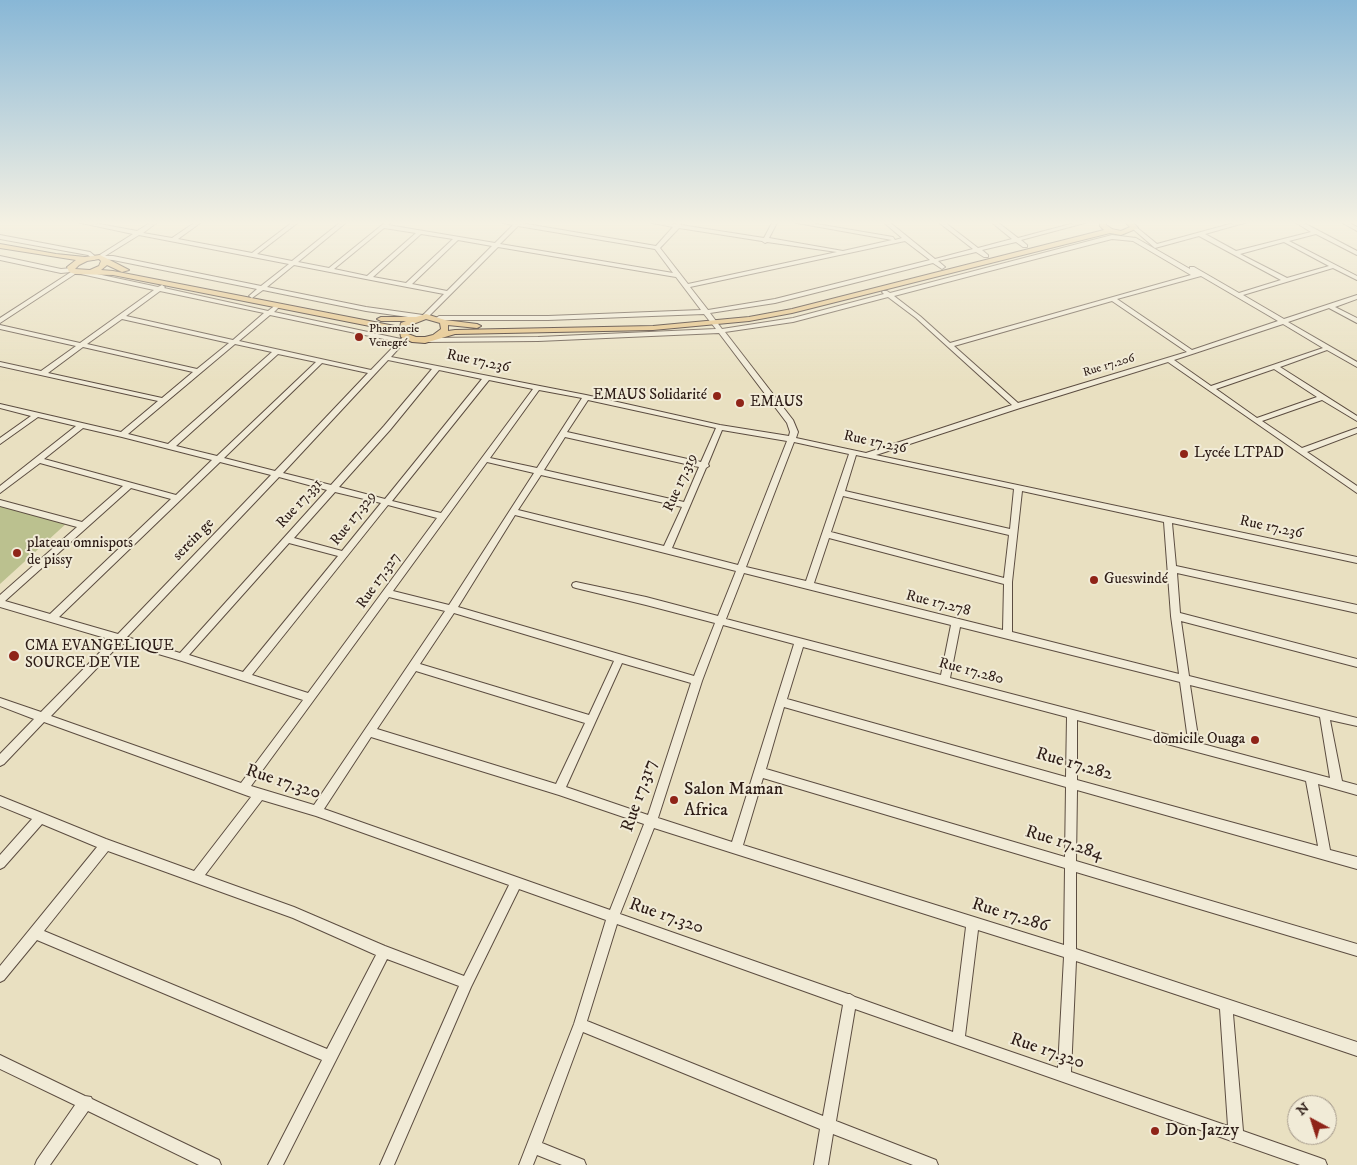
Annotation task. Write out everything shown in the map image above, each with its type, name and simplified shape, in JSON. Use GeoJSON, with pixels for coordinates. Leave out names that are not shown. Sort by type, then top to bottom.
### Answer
{"type":"FeatureCollection","features":[{"type":"Feature","properties":{"kind":"main road"},"geometry":{"type":"LineString","coordinates":[[125,275],[276,306],[425,340],[455,332],[653,328],[714,321],[792,311],[884,292],[938,275]]}},
{"type":"Feature","properties":{"kind":"main road"},"geometry":{"type":"LineString","coordinates":[[152,275],[355,316],[394,320],[421,318],[498,327],[714,321],[781,308],[909,275]]}},
{"type":"Feature","properties":{"kind":"main road"},"geometry":{"type":"LineString","coordinates":[[404,336],[404,325],[421,318]]}},
{"type":"Feature","properties":{"kind":"main road"},"geometry":{"type":"LineString","coordinates":[[436,337],[446,330],[441,320]]}},
{"type":"Feature","properties":{"kind":"street"},"geometry":{"type":"LineString","coordinates":[[0,321],[71,275]]}},
{"type":"Feature","properties":{"kind":"street"},"geometry":{"type":"LineString","coordinates":[[98,275],[268,313],[404,336]]}},
{"type":"Feature","properties":{"kind":"street"},"geometry":{"type":"LineString","coordinates":[[196,275],[421,318],[466,275]]}},
{"type":"Feature","properties":{"kind":"street"},"geometry":{"type":"LineString","coordinates":[[252,296],[278,275]]}},
{"type":"Feature","properties":{"kind":"street"},"geometry":{"type":"LineString","coordinates":[[361,275],[449,293]]}},
{"type":"Feature","properties":{"kind":"street"},"geometry":{"type":"LineString","coordinates":[[407,285],[417,275]]}},
{"type":"Feature","properties":{"kind":"street"},"geometry":{"type":"LineString","coordinates":[[673,275],[677,276],[687,286],[794,427],[791,439]]}},
{"type":"Feature","properties":{"kind":"street"},"geometry":{"type":"LineString","coordinates":[[687,286],[737,275]]}},
{"type":"Feature","properties":{"kind":"street"},"geometry":{"type":"LineString","coordinates":[[425,340],[538,339],[714,321],[775,301],[880,275]]}},
{"type":"Feature","properties":{"kind":"street"},"geometry":{"type":"LineString","coordinates":[[884,292],[953,275]]}},
{"type":"Feature","properties":{"kind":"street"},"geometry":{"type":"LineString","coordinates":[[949,344],[1198,275]]}},
{"type":"Feature","properties":{"kind":"street"},"geometry":{"type":"LineString","coordinates":[[1200,275],[1238,295],[1357,366]]}},
{"type":"Feature","properties":{"kind":"street"},"geometry":{"type":"LineString","coordinates":[[1277,275],[1285,280]]}},
{"type":"Feature","properties":{"kind":"street"},"geometry":{"type":"LineString","coordinates":[[1238,295],[1301,275]]}},
{"type":"Feature","properties":{"kind":"street"},"geometry":{"type":"LineString","coordinates":[[43,373],[167,284]]}},
{"type":"Feature","properties":{"kind":"street"},"geometry":{"type":"LineString","coordinates":[[884,292],[918,317],[1017,406]]}},
{"type":"Feature","properties":{"kind":"street","name":"Rue 17.206"},"geometry":{"type":"LineString","coordinates":[[867,455],[1017,406],[1169,360],[1357,297]]}},
{"type":"Feature","properties":{"kind":"street"},"geometry":{"type":"LineString","coordinates":[[1113,299],[1191,352]]}},
{"type":"Feature","properties":{"kind":"street"},"geometry":{"type":"LineString","coordinates":[[122,435],[276,306]]}},
{"type":"Feature","properties":{"kind":"street"},"geometry":{"type":"LineString","coordinates":[[1331,307],[1357,321]]}},
{"type":"Feature","properties":{"kind":"street"},"geometry":{"type":"LineString","coordinates":[[121,317],[371,372]]}},
{"type":"Feature","properties":{"kind":"street"},"geometry":{"type":"LineString","coordinates":[[0,327],[197,371]]}},
{"type":"Feature","properties":{"kind":"street","name":"serein ge"},"geometry":{"type":"LineString","coordinates":[[0,761],[216,539],[386,358],[404,336]]}},
{"type":"Feature","properties":{"kind":"street"},"geometry":{"type":"LineString","coordinates":[[1212,388],[1328,348]]}},
{"type":"Feature","properties":{"kind":"street"},"geometry":{"type":"LineString","coordinates":[[170,447],[277,351]]}},
{"type":"Feature","properties":{"kind":"street","name":"Rue 17.236"},"geometry":{"type":"LineString","coordinates":[[386,358],[586,397],[720,427],[791,439],[1357,560]]}},
{"type":"Feature","properties":{"kind":"street"},"geometry":{"type":"LineString","coordinates":[[1169,360],[1355,487]]}},
{"type":"Feature","properties":{"kind":"street"},"geometry":{"type":"LineString","coordinates":[[52,618],[320,362]]}},
{"type":"Feature","properties":{"kind":"street"},"geometry":{"type":"LineString","coordinates":[[0,364],[162,400]]}},
{"type":"Feature","properties":{"kind":"street"},"geometry":{"type":"LineString","coordinates":[[1276,367],[1357,419]]}},
{"type":"Feature","properties":{"kind":"street","name":"Rue 17.331"},"geometry":{"type":"LineString","coordinates":[[182,657],[437,368]]}},
{"type":"Feature","properties":{"kind":"street","name":"Rue 17.329"},"geometry":{"type":"LineString","coordinates":[[245,677],[384,502],[486,379]]}},
{"type":"Feature","properties":{"kind":"street","name":"Rue 17.327"},"geometry":{"type":"LineString","coordinates":[[243,789],[388,594],[442,516],[537,388]]}},
{"type":"Feature","properties":{"kind":"street"},"geometry":{"type":"LineString","coordinates":[[316,811],[414,666],[586,397]]}},
{"type":"Feature","properties":{"kind":"street"},"geometry":{"type":"LineString","coordinates":[[1258,420],[1323,397]]}},
{"type":"Feature","properties":{"kind":"street"},"geometry":{"type":"LineString","coordinates":[[0,406],[442,516]]}},
{"type":"Feature","properties":{"kind":"street"},"geometry":{"type":"LineString","coordinates":[[0,442],[37,415]]}},
{"type":"Feature","properties":{"kind":"street"},"geometry":{"type":"LineString","coordinates":[[0,490],[81,426]]}},
{"type":"Feature","properties":{"kind":"street","name":"Rue 17.319"},"geometry":{"type":"LineString","coordinates":[[667,550],[705,466],[720,427]]}},
{"type":"Feature","properties":{"kind":"street"},"geometry":{"type":"LineString","coordinates":[[1302,451],[1357,430]]}},
{"type":"Feature","properties":{"kind":"street"},"geometry":{"type":"LineString","coordinates":[[564,434],[705,466]]}},
{"type":"Feature","properties":{"kind":"street","name":"Rue 17.317"},"geometry":{"type":"LineString","coordinates":[[526,1165],[580,1024],[613,917],[650,822],[698,681],[791,439]]}},
{"type":"Feature","properties":{"kind":"street"},"geometry":{"type":"LineString","coordinates":[[809,586],[852,453]]}},
{"type":"Feature","properties":{"kind":"street"},"geometry":{"type":"LineString","coordinates":[[484,459],[686,505]]}},
{"type":"Feature","properties":{"kind":"street"},"geometry":{"type":"LineString","coordinates":[[39,460],[176,498]]}},
{"type":"Feature","properties":{"kind":"street"},"geometry":{"type":"LineString","coordinates":[[128,486],[82,525],[0,602],[311,698]]}},
{"type":"Feature","properties":{"kind":"street"},"geometry":{"type":"LineString","coordinates":[[1007,636],[1008,582],[1018,489]]}},
{"type":"Feature","properties":{"kind":"street"},"geometry":{"type":"LineString","coordinates":[[839,492],[1012,533]]}},
{"type":"Feature","properties":{"kind":"street"},"geometry":{"type":"LineString","coordinates":[[0,503],[82,525]]}},
{"type":"Feature","properties":{"kind":"street","name":"Rue 17.278"},"geometry":{"type":"LineString","coordinates":[[513,512],[1357,722]]}},
{"type":"Feature","properties":{"kind":"street"},"geometry":{"type":"LineString","coordinates":[[1168,521],[1176,616],[1187,681],[1194,746]]}},
{"type":"Feature","properties":{"kind":"street"},"geometry":{"type":"LineString","coordinates":[[826,534],[1008,582]]}},
{"type":"Feature","properties":{"kind":"street"},"geometry":{"type":"LineString","coordinates":[[287,539],[344,554]]}},
{"type":"Feature","properties":{"kind":"street"},"geometry":{"type":"LineString","coordinates":[[1173,569],[1357,609]]}},
{"type":"Feature","properties":{"kind":"street","name":"Rue 17.280"},"geometry":{"type":"LineString","coordinates":[[576,585],[720,621],[1357,790]]}},
{"type":"Feature","properties":{"kind":"street"},"geometry":{"type":"LineString","coordinates":[[388,594],[451,609],[698,681]]}},
{"type":"Feature","properties":{"kind":"street"},"geometry":{"type":"LineString","coordinates":[[1176,616],[1357,663]]}},
{"type":"Feature","properties":{"kind":"street"},"geometry":{"type":"LineString","coordinates":[[945,681],[956,622]]}},
{"type":"Feature","properties":{"kind":"street"},"geometry":{"type":"LineString","coordinates":[[736,849],[799,643]]}},
{"type":"Feature","properties":{"kind":"street"},"geometry":{"type":"LineString","coordinates":[[559,790],[620,658]]}},
{"type":"Feature","properties":{"kind":"street"},"geometry":{"type":"LineString","coordinates":[[414,666],[590,720]]}},
{"type":"Feature","properties":{"kind":"street","name":"Rue 17.320"},"geometry":{"type":"LineString","coordinates":[[0,702],[44,716],[260,795],[316,811],[958,1040],[1320,1165]]}},
{"type":"Feature","properties":{"kind":"street","name":"Rue 17.282"},"geometry":{"type":"LineString","coordinates":[[782,702],[1357,863]]}},
{"type":"Feature","properties":{"kind":"street"},"geometry":{"type":"LineString","coordinates":[[1064,1077],[1070,953],[1072,714]]}},
{"type":"Feature","properties":{"kind":"street"},"geometry":{"type":"LineString","coordinates":[[1324,714],[1337,785]]}},
{"type":"Feature","properties":{"kind":"street"},"geometry":{"type":"LineString","coordinates":[[370,732],[559,790],[650,822]]}},
{"type":"Feature","properties":{"kind":"street","name":"Rue 17.284"},"geometry":{"type":"LineString","coordinates":[[760,772],[1357,950]]}},
{"type":"Feature","properties":{"kind":"street"},"geometry":{"type":"LineString","coordinates":[[1311,778],[1325,854]]}},
{"type":"Feature","properties":{"kind":"street"},"geometry":{"type":"LineString","coordinates":[[197,877],[260,795]]}},
{"type":"Feature","properties":{"kind":"street"},"geometry":{"type":"LineString","coordinates":[[0,801],[106,845],[294,913],[384,952],[467,983]]}},
{"type":"Feature","properties":{"kind":"street"},"geometry":{"type":"LineString","coordinates":[[0,863],[41,817]]}},
{"type":"Feature","properties":{"kind":"street","name":"Rue 17.286"},"geometry":{"type":"LineString","coordinates":[[650,822],[1070,953],[1357,1049]]}},
{"type":"Feature","properties":{"kind":"street"},"geometry":{"type":"LineString","coordinates":[[0,976],[106,845]]}},
{"type":"Feature","properties":{"kind":"street"},"geometry":{"type":"LineString","coordinates":[[387,1165],[467,983],[516,883]]}},
{"type":"Feature","properties":{"kind":"street"},"geometry":{"type":"LineString","coordinates":[[958,1040],[973,922]]}},
{"type":"Feature","properties":{"kind":"street"},"geometry":{"type":"LineString","coordinates":[[35,934],[331,1057]]}},
{"type":"Feature","properties":{"kind":"street"},"geometry":{"type":"LineString","coordinates":[[275,1165],[384,952]]}},
{"type":"Feature","properties":{"kind":"street"},"geometry":{"type":"LineString","coordinates":[[821,1165],[850,1000]]}},
{"type":"Feature","properties":{"kind":"street"},"geometry":{"type":"LineString","coordinates":[[1226,1006],[1236,1136]]}},
{"type":"Feature","properties":{"kind":"street"},"geometry":{"type":"LineString","coordinates":[[580,1024],[931,1165]]}},
{"type":"Feature","properties":{"kind":"street"},"geometry":{"type":"LineString","coordinates":[[0,1062],[214,1165]]}},
{"type":"Feature","properties":{"kind":"street"},"geometry":{"type":"LineString","coordinates":[[42,1165],[86,1102]]}},
{"type":"Feature","properties":{"kind":"street"},"geometry":{"type":"LineString","coordinates":[[533,1146],[579,1165]]}},
{"type":"Feature","properties":{"kind":"green space","name":"plateau omnispots de pissy"},"geometry":{"type":"Polygon","coordinates":[[[0,506],[68,522],[0,584],[0,506]]]}},
{"type":"Feature","properties":{"kind":"place","name":"Pharmacie Venegré"},"geometry":{"type":"Point","coordinates":[359,337]}},
{"type":"Feature","properties":{"kind":"place","name":"EMAUS Solidarité"},"geometry":{"type":"Point","coordinates":[717,396]}},
{"type":"Feature","properties":{"kind":"place","name":"EMAUS"},"geometry":{"type":"Point","coordinates":[740,403]}},
{"type":"Feature","properties":{"kind":"place","name":"Lycée LTPAD"},"geometry":{"type":"Point","coordinates":[1184,454]}},
{"type":"Feature","properties":{"kind":"place","name":"plateau omnispots de pissy"},"geometry":{"type":"Point","coordinates":[17,553]}},
{"type":"Feature","properties":{"kind":"place","name":"Gueswindé"},"geometry":{"type":"Point","coordinates":[1094,580]}},
{"type":"Feature","properties":{"kind":"place","name":"CMA EVANGELIQUE SOURCE DE VIE"},"geometry":{"type":"Point","coordinates":[14,656]}},
{"type":"Feature","properties":{"kind":"place","name":"domicile Ouaga"},"geometry":{"type":"Point","coordinates":[1255,740]}},
{"type":"Feature","properties":{"kind":"place","name":"Salon Maman Africa"},"geometry":{"type":"Point","coordinates":[674,800]}},
{"type":"Feature","properties":{"kind":"place","name":"Don Jazzy"},"geometry":{"type":"Point","coordinates":[1155,1131]}}]}
